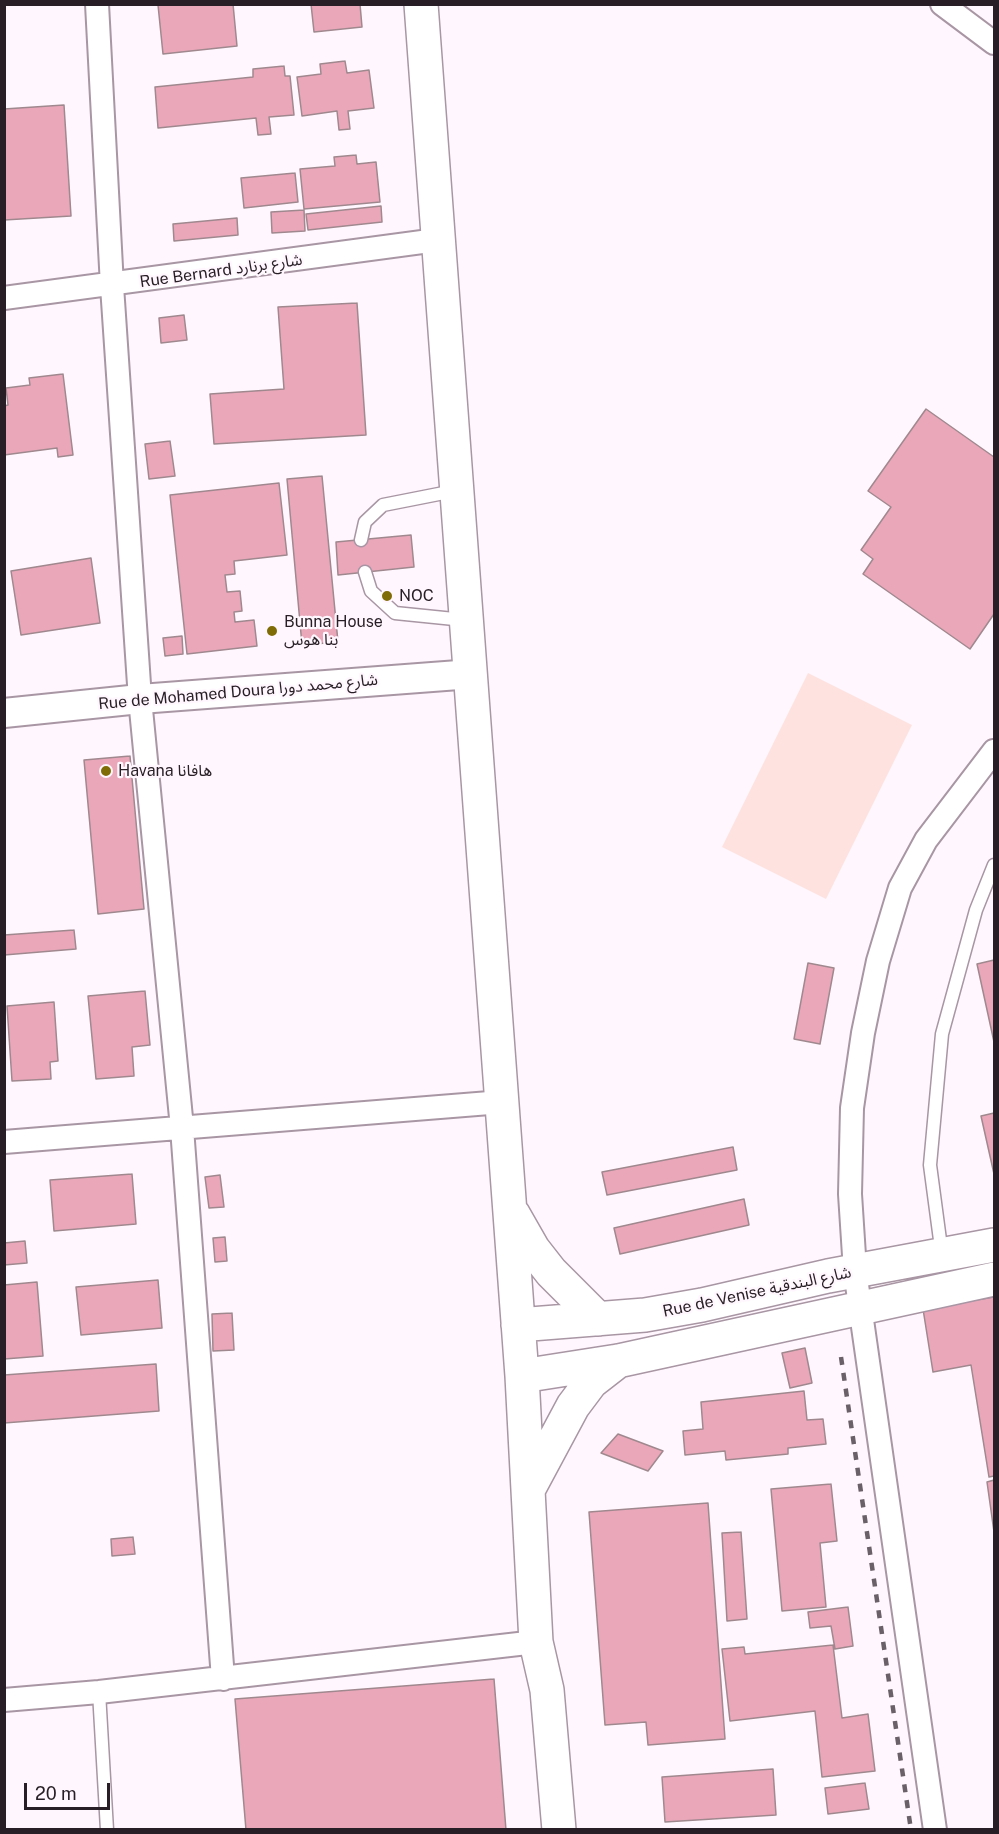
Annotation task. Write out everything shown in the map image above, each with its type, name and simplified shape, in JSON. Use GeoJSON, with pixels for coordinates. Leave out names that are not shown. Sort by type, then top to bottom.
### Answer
{"type":"FeatureCollection","features":[{"type":"Feature","properties":{"kind":"main road"},"geometry":{"type":"LineString","coordinates":[[421,4],[522,1376],[536,1646],[547,1690],[559,1830]]}},
{"type":"Feature","properties":{"kind":"main road"},"geometry":{"type":"LineString","coordinates":[[509,1208],[533,1249],[551,1272],[598,1318]]}},
{"type":"Feature","properties":{"kind":"main road","name":"Rue de Venise شارع البندقية"},"geometry":{"type":"LineString","coordinates":[[522,1376],[618,1362],[859,1307],[944,1273],[994,1245]]}},
{"type":"Feature","properties":{"kind":"main road","name":"Rue de Venise شارع البندقية"},"geometry":{"type":"LineString","coordinates":[[518,1325],[645,1315],[702,1305],[855,1271],[944,1273],[994,1279]]}},
{"type":"Feature","properties":{"kind":"main road"},"geometry":{"type":"LineString","coordinates":[[528,1490],[573,1406],[591,1382],[618,1362]]}},
{"type":"Feature","properties":{"kind":"main road"},"geometry":{"type":"LineString","coordinates":[[536,1646],[530,1660],[527,1683],[537,1830]]}},
{"type":"Feature","properties":{"kind":"street"},"geometry":{"type":"LineString","coordinates":[[97,4],[112,286],[140,699],[182,1128],[223,1679]]}},
{"type":"Feature","properties":{"kind":"street"},"geometry":{"type":"LineString","coordinates":[[942,4],[994,43]]}},
{"type":"Feature","properties":{"kind":"street","name":"Rue Bernard شارع برنارد"},"geometry":{"type":"LineString","coordinates":[[4,298],[112,286],[437,240]]}},
{"type":"Feature","properties":{"kind":"street","name":"Rue de Mohamed Doura شارع محمد دورا"},"geometry":{"type":"LineString","coordinates":[[4,713],[140,699],[472,674]]}},
{"type":"Feature","properties":{"kind":"street"},"geometry":{"type":"LineString","coordinates":[[935,1830],[866,1336],[859,1307],[850,1194],[852,1108],[863,1033],[878,961],[900,888],[926,840],[994,751]]}},
{"type":"Feature","properties":{"kind":"street"},"geometry":{"type":"LineString","coordinates":[[4,1142],[502,1102]]}},
{"type":"Feature","properties":{"kind":"street"},"geometry":{"type":"LineString","coordinates":[[4,1700],[536,1646]]}},
{"type":"Feature","properties":{"kind":"lane"},"geometry":{"type":"LineString","coordinates":[[361,540],[365,522],[383,505],[457,490]]}},
{"type":"Feature","properties":{"kind":"lane"},"geometry":{"type":"LineString","coordinates":[[365,572],[371,591],[395,613],[468,621]]}},
{"type":"Feature","properties":{"kind":"lane"},"geometry":{"type":"LineString","coordinates":[[944,1273],[930,1165],[942,1034],[976,910],[994,865]]}},
{"type":"Feature","properties":{"kind":"lane"},"geometry":{"type":"LineString","coordinates":[[99,1692],[106,1830]]}},
{"type":"Feature","properties":{"kind":"shaded area"},"geometry":{"type":"Polygon","coordinates":[[[808,673],[912,725],[826,899],[722,847],[808,673]]]}},
{"type":"Feature","properties":{"kind":"building"},"geometry":{"type":"Polygon","coordinates":[[[233,4],[237,46],[163,54],[158,5],[233,4]]]}},
{"type":"Feature","properties":{"kind":"building"},"geometry":{"type":"Polygon","coordinates":[[[311,4],[360,4],[362,27],[314,32],[311,4]]]}},
{"type":"Feature","properties":{"kind":"building"},"geometry":{"type":"Polygon","coordinates":[[[345,61],[347,73],[369,70],[374,108],[348,111],[350,129],[339,130],[337,111],[302,116],[297,77],[321,74],[320,64],[345,61]]]}},
{"type":"Feature","properties":{"kind":"building"},"geometry":{"type":"Polygon","coordinates":[[[284,66],[285,76],[290,76],[294,115],[269,117],[271,134],[258,135],[256,118],[158,128],[155,87],[253,77],[253,69],[284,66]]]}},
{"type":"Feature","properties":{"kind":"building"},"geometry":{"type":"Polygon","coordinates":[[[64,105],[71,216],[4,220],[4,109],[64,105]]]}},
{"type":"Feature","properties":{"kind":"building"},"geometry":{"type":"Polygon","coordinates":[[[356,155],[357,164],[376,162],[380,202],[304,209],[300,169],[335,166],[334,157],[356,155]]]}},
{"type":"Feature","properties":{"kind":"building"},"geometry":{"type":"Polygon","coordinates":[[[295,173],[298,202],[244,208],[241,178],[295,173]]]}},
{"type":"Feature","properties":{"kind":"building"},"geometry":{"type":"Polygon","coordinates":[[[381,206],[382,222],[308,230],[306,214],[381,206]]]}},
{"type":"Feature","properties":{"kind":"building"},"geometry":{"type":"Polygon","coordinates":[[[304,210],[305,231],[272,233],[271,212],[304,210]]]}},
{"type":"Feature","properties":{"kind":"building"},"geometry":{"type":"Polygon","coordinates":[[[237,218],[238,235],[174,241],[173,224],[237,218]]]}},
{"type":"Feature","properties":{"kind":"building"},"geometry":{"type":"Polygon","coordinates":[[[357,303],[366,435],[214,444],[210,394],[284,389],[278,307],[357,303]]]}},
{"type":"Feature","properties":{"kind":"building"},"geometry":{"type":"Polygon","coordinates":[[[184,315],[187,340],[161,343],[159,318],[184,315]]]}},
{"type":"Feature","properties":{"kind":"building"},"geometry":{"type":"Polygon","coordinates":[[[63,374],[73,455],[58,457],[57,448],[4,455],[4,406],[8,405],[6,388],[30,385],[29,378],[63,374]]]}},
{"type":"Feature","properties":{"kind":"building"},"geometry":{"type":"Polygon","coordinates":[[[926,409],[994,457],[994,614],[970,649],[863,574],[873,559],[861,550],[891,507],[868,491],[926,409]]]}},
{"type":"Feature","properties":{"kind":"building"},"geometry":{"type":"Polygon","coordinates":[[[170,441],[175,476],[149,479],[145,444],[170,441]]]}},
{"type":"Feature","properties":{"kind":"building"},"geometry":{"type":"Polygon","coordinates":[[[322,476],[338,642],[302,645],[287,479],[322,476]]]}},
{"type":"Feature","properties":{"kind":"building"},"geometry":{"type":"Polygon","coordinates":[[[279,483],[287,555],[234,561],[235,574],[225,575],[227,592],[240,591],[242,611],[234,612],[235,622],[254,620],[257,646],[187,654],[170,495],[279,483]]]}},
{"type":"Feature","properties":{"kind":"building"},"geometry":{"type":"Polygon","coordinates":[[[411,535],[414,567],[338,575],[336,542],[411,535]]]}},
{"type":"Feature","properties":{"kind":"building"},"geometry":{"type":"Polygon","coordinates":[[[91,558],[100,623],[21,635],[11,571],[91,558]]]}},
{"type":"Feature","properties":{"kind":"building"},"geometry":{"type":"Polygon","coordinates":[[[182,636],[183,654],[165,656],[163,638],[182,636]]]}},
{"type":"Feature","properties":{"kind":"building"},"geometry":{"type":"Polygon","coordinates":[[[130,756],[144,909],[98,914],[84,760],[130,756]]]}},
{"type":"Feature","properties":{"kind":"building"},"geometry":{"type":"Polygon","coordinates":[[[74,930],[76,949],[4,955],[4,935],[74,930]]]}},
{"type":"Feature","properties":{"kind":"building"},"geometry":{"type":"Polygon","coordinates":[[[994,960],[994,1042],[977,964],[994,960]]]}},
{"type":"Feature","properties":{"kind":"building"},"geometry":{"type":"Polygon","coordinates":[[[808,963],[834,968],[820,1044],[794,1039],[808,963]]]}},
{"type":"Feature","properties":{"kind":"building"},"geometry":{"type":"Polygon","coordinates":[[[145,991],[150,1045],[132,1047],[134,1076],[96,1079],[88,996],[145,991]]]}},
{"type":"Feature","properties":{"kind":"building"},"geometry":{"type":"Polygon","coordinates":[[[54,1002],[58,1061],[50,1062],[51,1079],[12,1081],[7,1006],[54,1002]]]}},
{"type":"Feature","properties":{"kind":"building"},"geometry":{"type":"Polygon","coordinates":[[[994,1113],[994,1174],[981,1116],[994,1113]]]}},
{"type":"Feature","properties":{"kind":"building"},"geometry":{"type":"Polygon","coordinates":[[[733,1147],[737,1170],[607,1195],[602,1172],[733,1147]]]}},
{"type":"Feature","properties":{"kind":"building"},"geometry":{"type":"Polygon","coordinates":[[[132,1174],[136,1224],[54,1231],[50,1180],[132,1174]]]}},
{"type":"Feature","properties":{"kind":"building"},"geometry":{"type":"Polygon","coordinates":[[[220,1175],[224,1207],[209,1208],[205,1177],[220,1175]]]}},
{"type":"Feature","properties":{"kind":"building"},"geometry":{"type":"Polygon","coordinates":[[[744,1199],[749,1225],[620,1254],[614,1228],[744,1199]]]}},
{"type":"Feature","properties":{"kind":"building"},"geometry":{"type":"Polygon","coordinates":[[[225,1237],[227,1261],[215,1262],[213,1238],[225,1237]]]}},
{"type":"Feature","properties":{"kind":"building"},"geometry":{"type":"Polygon","coordinates":[[[25,1241],[27,1263],[4,1265],[4,1243],[25,1241]]]}},
{"type":"Feature","properties":{"kind":"building"},"geometry":{"type":"Polygon","coordinates":[[[158,1280],[162,1328],[81,1335],[76,1287],[158,1280]]]}},
{"type":"Feature","properties":{"kind":"building"},"geometry":{"type":"Polygon","coordinates":[[[37,1282],[43,1356],[4,1359],[4,1285],[37,1282]]]}},
{"type":"Feature","properties":{"kind":"building"},"geometry":{"type":"Polygon","coordinates":[[[994,1297],[994,1476],[989,1477],[971,1365],[933,1372],[923,1309],[994,1297]]]}},
{"type":"Feature","properties":{"kind":"building"},"geometry":{"type":"Polygon","coordinates":[[[232,1313],[234,1350],[213,1351],[212,1314],[232,1313]]]}},
{"type":"Feature","properties":{"kind":"building"},"geometry":{"type":"Polygon","coordinates":[[[805,1348],[812,1383],[790,1388],[782,1353],[805,1348]]]}},
{"type":"Feature","properties":{"kind":"building"},"geometry":{"type":"Polygon","coordinates":[[[156,1364],[159,1411],[4,1423],[4,1375],[156,1364]]]}},
{"type":"Feature","properties":{"kind":"building"},"geometry":{"type":"Polygon","coordinates":[[[804,1391],[807,1420],[823,1419],[826,1444],[788,1448],[788,1454],[726,1460],[725,1451],[685,1455],[683,1431],[703,1429],[701,1402],[804,1391]]]}},
{"type":"Feature","properties":{"kind":"building"},"geometry":{"type":"Polygon","coordinates":[[[618,1434],[663,1451],[648,1471],[601,1453],[618,1434]]]}},
{"type":"Feature","properties":{"kind":"building"},"geometry":{"type":"Polygon","coordinates":[[[994,1480],[994,1532],[987,1482],[994,1480]]]}},
{"type":"Feature","properties":{"kind":"building"},"geometry":{"type":"Polygon","coordinates":[[[831,1484],[837,1541],[820,1543],[826,1607],[782,1611],[771,1489],[831,1484]]]}},
{"type":"Feature","properties":{"kind":"building"},"geometry":{"type":"Polygon","coordinates":[[[708,1503],[725,1739],[648,1745],[646,1722],[605,1725],[589,1512],[708,1503]]]}},
{"type":"Feature","properties":{"kind":"building"},"geometry":{"type":"Polygon","coordinates":[[[741,1532],[747,1619],[727,1621],[722,1533],[741,1532]]]}},
{"type":"Feature","properties":{"kind":"building"},"geometry":{"type":"Polygon","coordinates":[[[133,1537],[135,1554],[112,1556],[111,1539],[133,1537]]]}},
{"type":"Feature","properties":{"kind":"building"},"geometry":{"type":"Polygon","coordinates":[[[848,1607],[853,1646],[835,1649],[831,1626],[810,1628],[808,1612],[848,1607]]]}},
{"type":"Feature","properties":{"kind":"building"},"geometry":{"type":"Polygon","coordinates":[[[833,1645],[842,1718],[868,1714],[875,1771],[822,1777],[815,1711],[730,1721],[722,1649],[744,1647],[745,1654],[833,1645]]]}},
{"type":"Feature","properties":{"kind":"building"},"geometry":{"type":"Polygon","coordinates":[[[494,1679],[506,1830],[246,1830],[235,1699],[494,1679]]]}},
{"type":"Feature","properties":{"kind":"building"},"geometry":{"type":"Polygon","coordinates":[[[773,1769],[776,1815],[665,1822],[662,1777],[773,1769]]]}},
{"type":"Feature","properties":{"kind":"building"},"geometry":{"type":"Polygon","coordinates":[[[865,1783],[869,1809],[828,1814],[825,1788],[865,1783]]]}},
{"type":"Feature","properties":{"kind":"railway"},"geometry":{"type":"LineString","coordinates":[[841,1357],[911,1830]]}},
{"type":"Feature","properties":{"kind":"place","name":"NOC"},"geometry":{"type":"Point","coordinates":[387,596]}},
{"type":"Feature","properties":{"kind":"place","name":"Bunna House بنا هوس"},"geometry":{"type":"Point","coordinates":[272,631]}},
{"type":"Feature","properties":{"kind":"place","name":"Havana هافانا"},"geometry":{"type":"Point","coordinates":[106,771]}}]}
